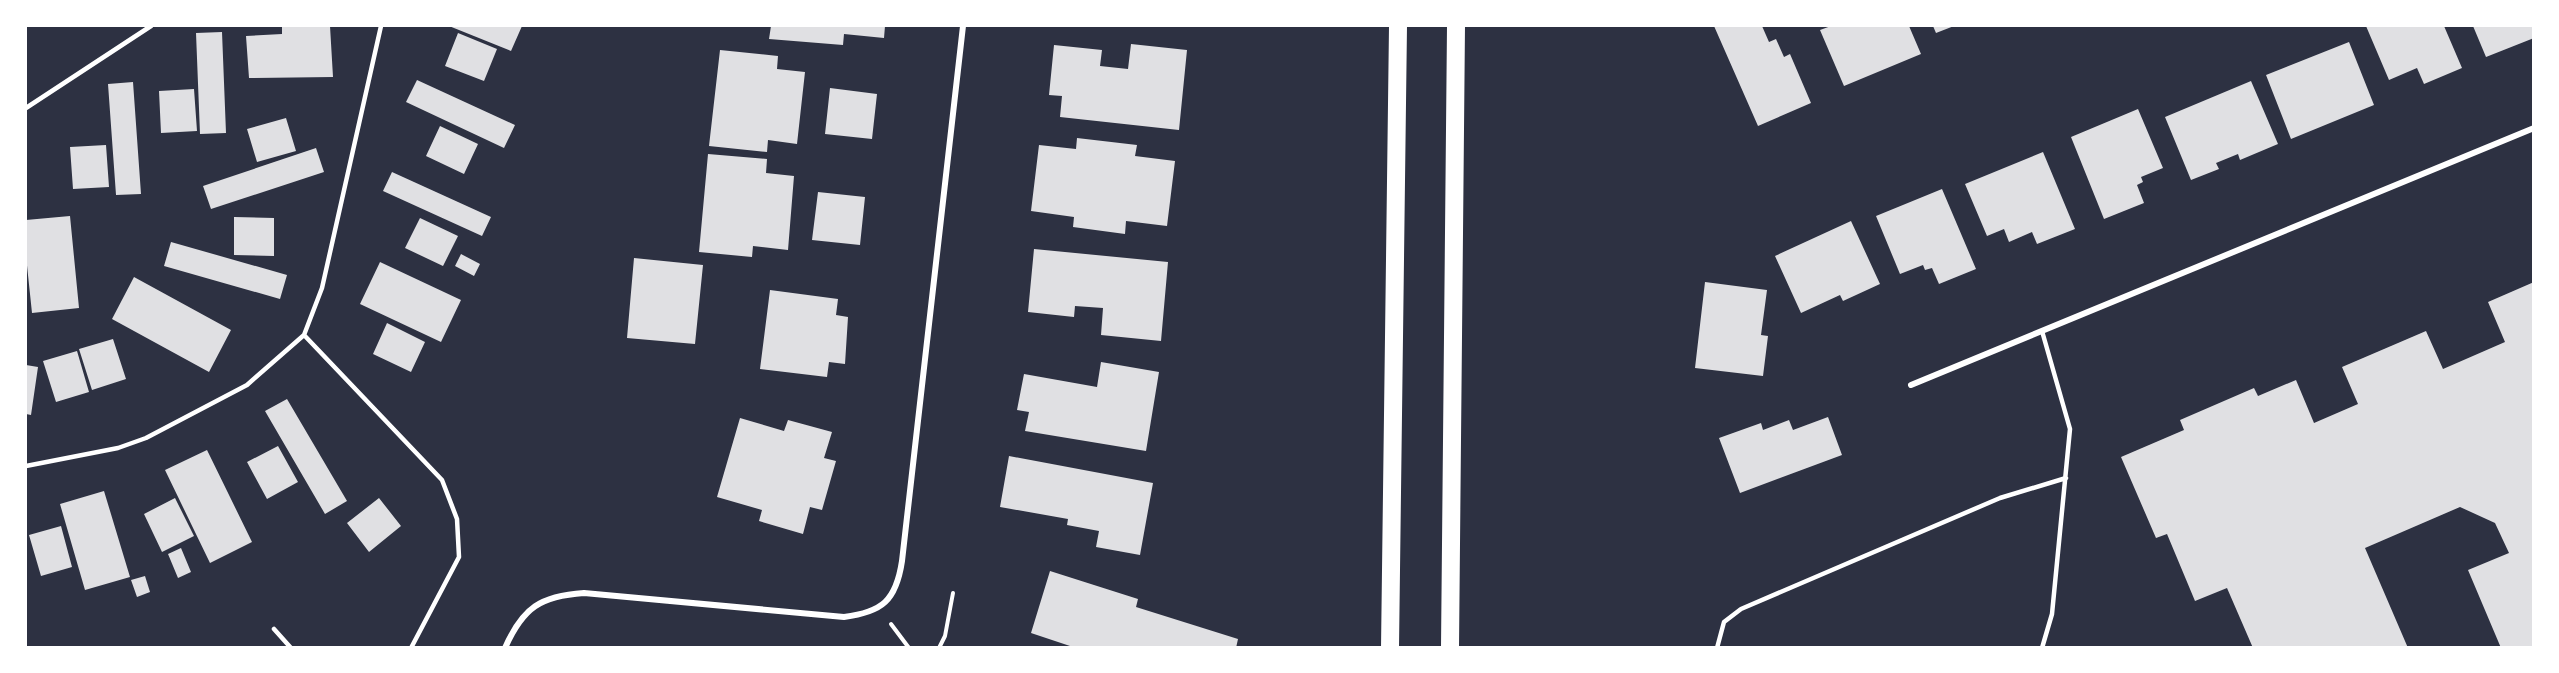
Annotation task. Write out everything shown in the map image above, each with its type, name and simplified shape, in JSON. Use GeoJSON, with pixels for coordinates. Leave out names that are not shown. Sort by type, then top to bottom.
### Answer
{"type":"FeatureCollection","features":[{"type":"Feature","properties":{"kind":"highway"},"geometry":{"type":"LineString","coordinates":[[1390,648],[1398,26]]}},
{"type":"Feature","properties":{"kind":"highway"},"geometry":{"type":"LineString","coordinates":[[1450,648],[1456,26]]}},
{"type":"Feature","properties":{"kind":"street"},"geometry":{"type":"LineString","coordinates":[[504,648],[510,635],[532,606],[556,595],[584,593],[844,617],[870,614],[888,599],[899,582],[902,561],[963,26]]}},
{"type":"Feature","properties":{"kind":"street"},"geometry":{"type":"LineString","coordinates":[[1911,386],[2534,128]]}},
{"type":"Feature","properties":{"kind":"lane"},"geometry":{"type":"LineString","coordinates":[[26,108],[151,26]]}},
{"type":"Feature","properties":{"kind":"lane"},"geometry":{"type":"LineString","coordinates":[[26,466],[118,448],[146,438],[247,385],[304,335],[322,288],[381,26]]}},
{"type":"Feature","properties":{"kind":"lane"},"geometry":{"type":"LineString","coordinates":[[2042,332],[2070,429],[2052,614],[2042,648]]}},
{"type":"Feature","properties":{"kind":"lane"},"geometry":{"type":"LineString","coordinates":[[304,335],[442,480],[457,519],[459,557],[411,648]]}},
{"type":"Feature","properties":{"kind":"lane"},"geometry":{"type":"LineString","coordinates":[[1717,648],[1724,622],[1741,609],[2000,498],[2066,478]]}},
{"type":"Feature","properties":{"kind":"lane"},"geometry":{"type":"LineString","coordinates":[[274,629],[291,648]]}},
{"type":"Feature","properties":{"kind":"path"},"geometry":{"type":"LineString","coordinates":[[939,648],[945,636],[953,593]]}},
{"type":"Feature","properties":{"kind":"building"},"geometry":{"type":"Polygon","coordinates":[[[282,26],[330,26],[333,77],[249,78],[246,36],[282,34],[282,26]]]}},
{"type":"Feature","properties":{"kind":"building"},"geometry":{"type":"Polygon","coordinates":[[[449,26],[522,26],[511,51],[449,26]]]}},
{"type":"Feature","properties":{"kind":"building"},"geometry":{"type":"Polygon","coordinates":[[[771,26],[885,26],[884,38],[844,34],[843,45],[769,39],[771,26]]]}},
{"type":"Feature","properties":{"kind":"building"},"geometry":{"type":"Polygon","coordinates":[[[1714,26],[1762,26],[1769,42],[1776,39],[1784,57],[1790,54],[1811,103],[1758,126],[1714,26]]]}},
{"type":"Feature","properties":{"kind":"building"},"geometry":{"type":"Polygon","coordinates":[[[1831,26],[1909,26],[1921,54],[1844,86],[1820,30],[1831,26]]]}},
{"type":"Feature","properties":{"kind":"building"},"geometry":{"type":"Polygon","coordinates":[[[1933,26],[1954,26],[1936,33],[1933,26]]]}},
{"type":"Feature","properties":{"kind":"building"},"geometry":{"type":"Polygon","coordinates":[[[2366,26],[2444,26],[2462,68],[2424,84],[2417,68],[2389,80],[2366,26]]]}},
{"type":"Feature","properties":{"kind":"building"},"geometry":{"type":"Polygon","coordinates":[[[2473,26],[2534,26],[2534,38],[2486,57],[2473,26]]]}},
{"type":"Feature","properties":{"kind":"building"},"geometry":{"type":"Polygon","coordinates":[[[222,32],[226,133],[200,134],[196,33],[222,32]]]}},
{"type":"Feature","properties":{"kind":"building"},"geometry":{"type":"Polygon","coordinates":[[[458,33],[497,49],[484,81],[445,66],[458,33]]]}},
{"type":"Feature","properties":{"kind":"building"},"geometry":{"type":"Polygon","coordinates":[[[2349,42],[2374,105],[2291,139],[2266,75],[2349,42]]]}},
{"type":"Feature","properties":{"kind":"building"},"geometry":{"type":"Polygon","coordinates":[[[1131,44],[1187,50],[1179,130],[1060,117],[1062,96],[1049,95],[1054,45],[1102,50],[1100,66],[1128,69],[1131,44]]]}},
{"type":"Feature","properties":{"kind":"building"},"geometry":{"type":"Polygon","coordinates":[[[720,50],[778,56],[777,69],[805,72],[797,144],[768,140],[767,152],[709,146],[720,50]]]}},
{"type":"Feature","properties":{"kind":"building"},"geometry":{"type":"Polygon","coordinates":[[[417,80],[515,125],[504,148],[406,102],[417,80]]]}},
{"type":"Feature","properties":{"kind":"building"},"geometry":{"type":"Polygon","coordinates":[[[2251,81],[2278,144],[2240,160],[2238,154],[2216,163],[2219,169],[2191,180],[2165,117],[2251,81]]]}},
{"type":"Feature","properties":{"kind":"building"},"geometry":{"type":"Polygon","coordinates":[[[133,82],[141,194],[116,195],[108,84],[133,82]]]}},
{"type":"Feature","properties":{"kind":"building"},"geometry":{"type":"Polygon","coordinates":[[[830,88],[877,94],[872,139],[825,134],[830,88]]]}},
{"type":"Feature","properties":{"kind":"building"},"geometry":{"type":"Polygon","coordinates":[[[194,89],[197,131],[161,133],[159,91],[194,89]]]}},
{"type":"Feature","properties":{"kind":"building"},"geometry":{"type":"Polygon","coordinates":[[[2138,109],[2163,168],[2141,177],[2143,182],[2137,185],[2144,203],[2104,219],[2071,137],[2138,109]]]}},
{"type":"Feature","properties":{"kind":"building"},"geometry":{"type":"Polygon","coordinates":[[[286,118],[296,151],[257,162],[247,129],[286,118]]]}},
{"type":"Feature","properties":{"kind":"building"},"geometry":{"type":"Polygon","coordinates":[[[440,126],[478,144],[464,174],[426,156],[440,126]]]}},
{"type":"Feature","properties":{"kind":"building"},"geometry":{"type":"Polygon","coordinates":[[[1077,138],[1137,145],[1135,156],[1175,161],[1167,226],[1126,221],[1125,234],[1073,227],[1074,217],[1031,211],[1039,145],[1076,149],[1077,138]]]}},
{"type":"Feature","properties":{"kind":"building"},"geometry":{"type":"Polygon","coordinates":[[[106,145],[109,187],[73,189],[70,147],[106,145]]]}},
{"type":"Feature","properties":{"kind":"building"},"geometry":{"type":"Polygon","coordinates":[[[316,148],[324,172],[211,209],[203,186],[316,148]]]}},
{"type":"Feature","properties":{"kind":"building"},"geometry":{"type":"Polygon","coordinates":[[[2043,152],[2075,229],[2037,244],[2032,232],[2009,242],[2004,229],[1987,236],[1965,184],[2043,152]]]}},
{"type":"Feature","properties":{"kind":"building"},"geometry":{"type":"Polygon","coordinates":[[[708,154],[767,159],[766,173],[794,176],[788,250],[753,246],[752,257],[699,252],[708,154]]]}},
{"type":"Feature","properties":{"kind":"building"},"geometry":{"type":"Polygon","coordinates":[[[392,172],[491,217],[482,236],[383,191],[392,172]]]}},
{"type":"Feature","properties":{"kind":"building"},"geometry":{"type":"Polygon","coordinates":[[[1942,189],[1976,269],[1939,284],[1932,268],[1925,270],[1923,265],[1900,274],[1876,216],[1942,189]]]}},
{"type":"Feature","properties":{"kind":"building"},"geometry":{"type":"Polygon","coordinates":[[[818,192],[865,197],[860,245],[812,240],[818,192]]]}},
{"type":"Feature","properties":{"kind":"building"},"geometry":{"type":"Polygon","coordinates":[[[70,216],[79,308],[32,313],[26,256],[26,220],[70,216]]]}},
{"type":"Feature","properties":{"kind":"building"},"geometry":{"type":"Polygon","coordinates":[[[234,217],[274,218],[274,256],[234,255],[234,217]]]}},
{"type":"Feature","properties":{"kind":"building"},"geometry":{"type":"Polygon","coordinates":[[[420,218],[458,236],[443,266],[405,248],[420,218]]]}},
{"type":"Feature","properties":{"kind":"building"},"geometry":{"type":"Polygon","coordinates":[[[1851,221],[1880,284],[1843,301],[1840,295],[1801,313],[1775,256],[1851,221]]]}},
{"type":"Feature","properties":{"kind":"building"},"geometry":{"type":"Polygon","coordinates":[[[171,242],[287,275],[280,299],[164,266],[171,242]]]}},
{"type":"Feature","properties":{"kind":"building"},"geometry":{"type":"Polygon","coordinates":[[[1034,249],[1168,262],[1161,341],[1101,335],[1103,308],[1075,306],[1074,317],[1028,312],[1034,249]]]}},
{"type":"Feature","properties":{"kind":"building"},"geometry":{"type":"Polygon","coordinates":[[[461,254],[480,264],[474,276],[455,266],[461,254]]]}},
{"type":"Feature","properties":{"kind":"building"},"geometry":{"type":"Polygon","coordinates":[[[634,258],[703,265],[695,344],[627,338],[634,258]]]}},
{"type":"Feature","properties":{"kind":"building"},"geometry":{"type":"Polygon","coordinates":[[[380,262],[461,300],[441,342],[360,304],[380,262]]]}},
{"type":"Feature","properties":{"kind":"building"},"geometry":{"type":"Polygon","coordinates":[[[134,277],[231,330],[209,372],[112,319],[134,277]]]}},
{"type":"Feature","properties":{"kind":"building"},"geometry":{"type":"Polygon","coordinates":[[[1705,282],[1767,290],[1761,335],[1768,336],[1763,376],[1695,368],[1705,282]]]}},
{"type":"Feature","properties":{"kind":"building"},"geometry":{"type":"Polygon","coordinates":[[[2534,282],[2534,648],[2501,648],[2468,570],[2509,553],[2495,523],[2460,507],[2365,548],[2408,648],[2253,648],[2227,588],[2195,601],[2167,534],[2156,538],[2121,457],[2184,430],[2180,420],[2254,388],[2258,396],[2296,380],[2314,423],[2358,404],[2342,367],[2426,331],[2443,369],[2505,342],[2488,302],[2534,282]]]}},
{"type":"Feature","properties":{"kind":"building"},"geometry":{"type":"Polygon","coordinates":[[[770,290],[838,299],[836,315],[848,317],[845,364],[829,362],[827,377],[760,369],[770,290]]]}},
{"type":"Feature","properties":{"kind":"building"},"geometry":{"type":"Polygon","coordinates":[[[387,323],[425,342],[411,372],[373,354],[387,323]]]}},
{"type":"Feature","properties":{"kind":"building"},"geometry":{"type":"Polygon","coordinates":[[[113,339],[126,379],[92,390],[79,349],[113,339]]]}},
{"type":"Feature","properties":{"kind":"building"},"geometry":{"type":"Polygon","coordinates":[[[77,351],[89,392],[56,402],[43,361],[77,351]]]}},
{"type":"Feature","properties":{"kind":"building"},"geometry":{"type":"Polygon","coordinates":[[[1101,362],[1159,372],[1146,451],[1025,431],[1029,412],[1017,410],[1024,374],[1097,387],[1101,362]]]}},
{"type":"Feature","properties":{"kind":"building"},"geometry":{"type":"Polygon","coordinates":[[[26,365],[38,367],[31,415],[26,414],[26,365]]]}},
{"type":"Feature","properties":{"kind":"building"},"geometry":{"type":"Polygon","coordinates":[[[287,399],[347,501],[325,514],[265,411],[287,399]]]}},
{"type":"Feature","properties":{"kind":"building"},"geometry":{"type":"Polygon","coordinates":[[[1828,417],[1842,455],[1740,493],[1719,438],[1761,423],[1763,430],[1789,420],[1793,430],[1828,417]]]}},
{"type":"Feature","properties":{"kind":"building"},"geometry":{"type":"Polygon","coordinates":[[[740,418],[784,431],[788,420],[832,432],[824,458],[836,461],[822,510],[810,507],[803,534],[759,521],[762,510],[717,497],[740,418]]]}},
{"type":"Feature","properties":{"kind":"building"},"geometry":{"type":"Polygon","coordinates":[[[278,446],[298,482],[267,499],[247,462],[278,446]]]}},
{"type":"Feature","properties":{"kind":"building"},"geometry":{"type":"Polygon","coordinates":[[[207,450],[252,542],[210,563],[165,470],[207,450]]]}},
{"type":"Feature","properties":{"kind":"building"},"geometry":{"type":"Polygon","coordinates":[[[1009,456],[1153,483],[1140,555],[1096,547],[1099,531],[1067,525],[1068,519],[1000,507],[1009,456]]]}},
{"type":"Feature","properties":{"kind":"building"},"geometry":{"type":"Polygon","coordinates":[[[104,491],[130,577],[85,590],[60,504],[104,491]]]}},
{"type":"Feature","properties":{"kind":"building"},"geometry":{"type":"Polygon","coordinates":[[[175,498],[194,536],[162,552],[144,514],[175,498]]]}},
{"type":"Feature","properties":{"kind":"building"},"geometry":{"type":"Polygon","coordinates":[[[379,498],[401,526],[369,552],[347,523],[379,498]]]}},
{"type":"Feature","properties":{"kind":"building"},"geometry":{"type":"Polygon","coordinates":[[[61,526],[72,567],[41,576],[29,535],[61,526]]]}},
{"type":"Feature","properties":{"kind":"building"},"geometry":{"type":"Polygon","coordinates":[[[181,548],[191,572],[178,578],[168,554],[181,548]]]}},
{"type":"Feature","properties":{"kind":"building"},"geometry":{"type":"Polygon","coordinates":[[[1050,571],[1138,599],[1136,607],[1238,639],[1236,648],[1076,648],[1031,633],[1050,571]]]}},
{"type":"Feature","properties":{"kind":"building"},"geometry":{"type":"Polygon","coordinates":[[[145,576],[150,592],[137,597],[131,580],[145,576]]]}}]}
